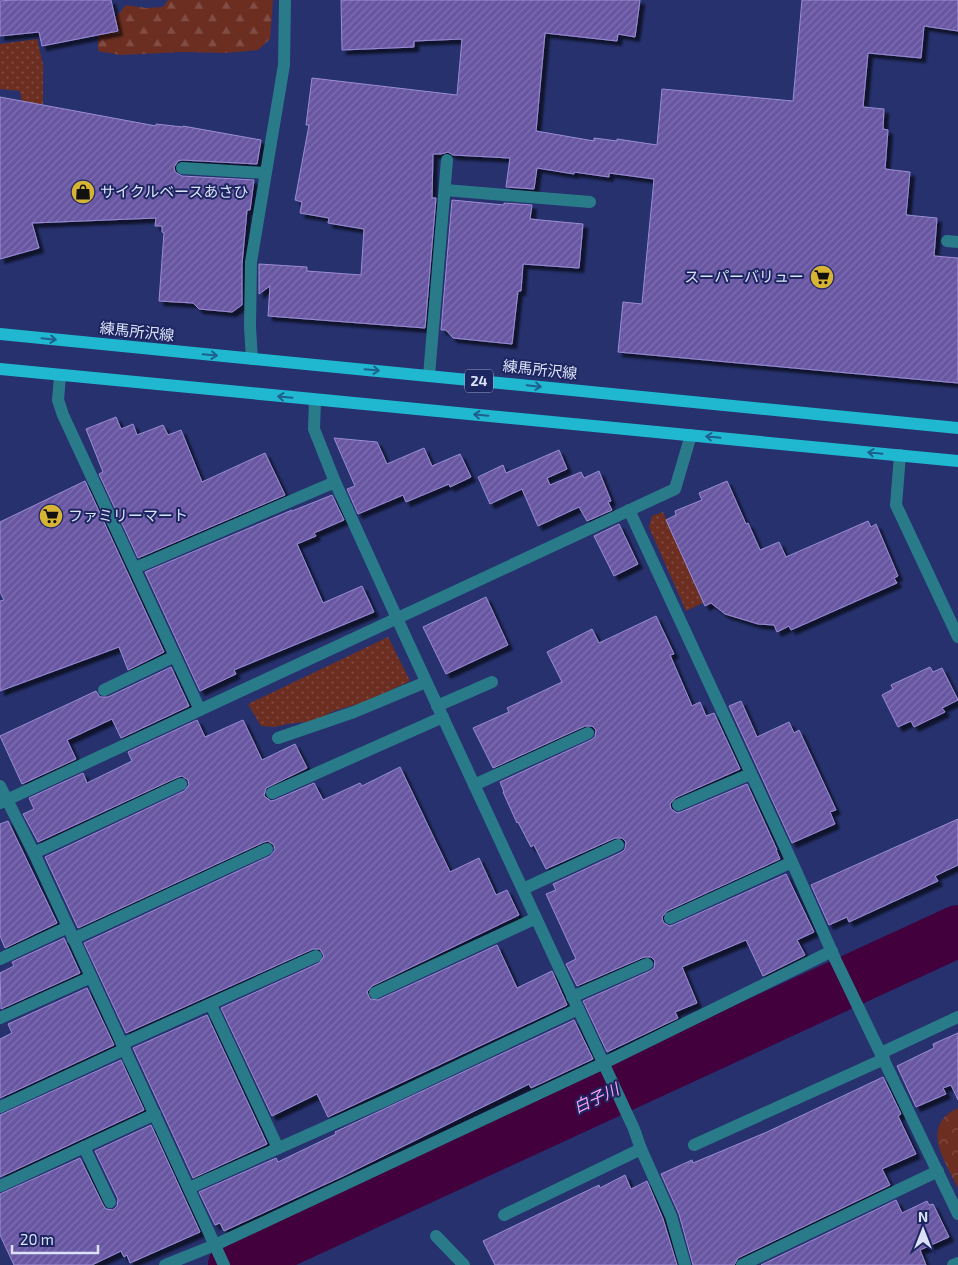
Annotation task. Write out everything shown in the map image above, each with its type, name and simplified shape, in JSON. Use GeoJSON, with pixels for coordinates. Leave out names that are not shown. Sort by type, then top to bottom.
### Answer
{"type":"FeatureCollection","features":[{"type":"Feature","properties":{"kind":"main road","name":"練馬所沢線"},"geometry":{"type":"LineString","coordinates":[[0,334],[958,428]]}},
{"type":"Feature","properties":{"kind":"main road","name":"24"},"geometry":{"type":"LineString","coordinates":[[0,369],[958,460]]}},
{"type":"Feature","properties":{"kind":"street"},"geometry":{"type":"LineString","coordinates":[[252,359],[250,327],[251,262],[284,65],[285,0]]}},
{"type":"Feature","properties":{"kind":"street"},"geometry":{"type":"LineString","coordinates":[[429,376],[447,160]]}},
{"type":"Feature","properties":{"kind":"street"},"geometry":{"type":"LineString","coordinates":[[182,168],[265,173]]}},
{"type":"Feature","properties":{"kind":"street"},"geometry":{"type":"LineString","coordinates":[[445,190],[590,202]]}},
{"type":"Feature","properties":{"kind":"street"},"geometry":{"type":"LineString","coordinates":[[60,376],[58,400],[64,415],[200,710]]}},
{"type":"Feature","properties":{"kind":"street"},"geometry":{"type":"LineString","coordinates":[[315,400],[314,429],[335,482],[572,997],[606,1065],[671,1216],[685,1265]]}},
{"type":"Feature","properties":{"kind":"street"},"geometry":{"type":"LineString","coordinates":[[3,802],[674,489],[691,435]]}},
{"type":"Feature","properties":{"kind":"street"},"geometry":{"type":"LineString","coordinates":[[900,455],[896,505],[958,637]]}},
{"type":"Feature","properties":{"kind":"street"},"geometry":{"type":"LineString","coordinates":[[135,568],[335,482]]}},
{"type":"Feature","properties":{"kind":"street"},"geometry":{"type":"LineString","coordinates":[[629,510],[834,956],[958,1214]]}},
{"type":"Feature","properties":{"kind":"street"},"geometry":{"type":"LineString","coordinates":[[104,690],[175,656]]}},
{"type":"Feature","properties":{"kind":"street"},"geometry":{"type":"LineString","coordinates":[[278,738],[354,712],[426,682]]}},
{"type":"Feature","properties":{"kind":"street"},"geometry":{"type":"LineString","coordinates":[[272,793],[440,711],[492,682]]}},
{"type":"Feature","properties":{"kind":"street"},"geometry":{"type":"LineString","coordinates":[[474,785],[588,733]]}},
{"type":"Feature","properties":{"kind":"street"},"geometry":{"type":"LineString","coordinates":[[678,805],[750,774]]}},
{"type":"Feature","properties":{"kind":"street"},"geometry":{"type":"LineString","coordinates":[[34,853],[180,784]]}},
{"type":"Feature","properties":{"kind":"street"},"geometry":{"type":"LineString","coordinates":[[0,786],[3,802],[34,853],[224,1265]]}},
{"type":"Feature","properties":{"kind":"street"},"geometry":{"type":"LineString","coordinates":[[523,889],[618,845]]}},
{"type":"Feature","properties":{"kind":"street"},"geometry":{"type":"LineString","coordinates":[[73,939],[267,849]]}},
{"type":"Feature","properties":{"kind":"street"},"geometry":{"type":"LineString","coordinates":[[670,918],[792,862]]}},
{"type":"Feature","properties":{"kind":"street"},"geometry":{"type":"LineString","coordinates":[[375,993],[536,918]]}},
{"type":"Feature","properties":{"kind":"street"},"geometry":{"type":"LineString","coordinates":[[0,959],[68,927]]}},
{"type":"Feature","properties":{"kind":"street"},"geometry":{"type":"LineString","coordinates":[[0,1107],[316,956]]}},
{"type":"Feature","properties":{"kind":"street"},"geometry":{"type":"LineString","coordinates":[[165,1265],[217,1248],[834,956]]}},
{"type":"Feature","properties":{"kind":"street"},"geometry":{"type":"LineString","coordinates":[[572,997],[648,964]]}},
{"type":"Feature","properties":{"kind":"street"},"geometry":{"type":"LineString","coordinates":[[0,1018],[91,977]]}},
{"type":"Feature","properties":{"kind":"street"},"geometry":{"type":"LineString","coordinates":[[211,1005],[278,1148]]}},
{"type":"Feature","properties":{"kind":"street"},"geometry":{"type":"LineString","coordinates":[[189,1188],[578,1009]]}},
{"type":"Feature","properties":{"kind":"street"},"geometry":{"type":"LineString","coordinates":[[694,1145],[881,1052],[958,1017]]}},
{"type":"Feature","properties":{"kind":"street"},"geometry":{"type":"LineString","coordinates":[[0,1186],[155,1114]]}},
{"type":"Feature","properties":{"kind":"street"},"geometry":{"type":"LineString","coordinates":[[84,1147],[110,1202]]}},
{"type":"Feature","properties":{"kind":"street"},"geometry":{"type":"LineString","coordinates":[[504,1215],[641,1149]]}},
{"type":"Feature","properties":{"kind":"street"},"geometry":{"type":"LineString","coordinates":[[742,1265],[938,1172]]}},
{"type":"Feature","properties":{"kind":"street"},"geometry":{"type":"LineString","coordinates":[[436,1236],[464,1265]]}},
{"type":"Feature","properties":{"kind":"street"},"geometry":{"type":"LineString","coordinates":[[953,1265],[958,1262]]}},
{"type":"Feature","properties":{"kind":"green space"},"geometry":{"type":"Polygon","coordinates":[[[168,0],[273,0],[270,39],[258,50],[226,53],[183,52],[121,55],[98,51],[98,34],[118,31],[115,18],[126,5],[146,8],[163,7],[168,0]]]}},
{"type":"Feature","properties":{"kind":"green space"},"geometry":{"type":"Polygon","coordinates":[[[37,39],[43,64],[43,105],[22,101],[20,91],[0,89],[0,44],[37,39]]]}},
{"type":"Feature","properties":{"kind":"green space"},"geometry":{"type":"Polygon","coordinates":[[[663,512],[703,603],[686,611],[649,527],[652,516],[663,512]]]}},
{"type":"Feature","properties":{"kind":"green space"},"geometry":{"type":"Polygon","coordinates":[[[388,637],[410,681],[368,701],[334,711],[314,721],[275,727],[261,726],[248,704],[388,637]]]}},
{"type":"Feature","properties":{"kind":"green space"},"geometry":{"type":"Polygon","coordinates":[[[958,1108],[958,1188],[942,1155],[937,1134],[940,1124],[946,1115],[958,1108]]]}},
{"type":"Feature","properties":{"kind":"building"},"geometry":{"type":"Polygon","coordinates":[[[111,0],[118,31],[42,46],[39,32],[0,36],[0,1],[111,0]]]}},
{"type":"Feature","properties":{"kind":"building"},"geometry":{"type":"Polygon","coordinates":[[[341,0],[640,0],[635,37],[618,34],[617,41],[545,33],[536,131],[594,141],[594,138],[617,141],[617,139],[657,145],[662,89],[793,101],[802,0],[958,0],[958,31],[924,26],[921,58],[868,53],[863,107],[884,109],[883,129],[888,130],[885,169],[910,172],[906,215],[937,218],[934,256],[958,258],[958,383],[618,352],[623,302],[642,304],[654,179],[609,173],[609,177],[574,172],[574,174],[537,168],[534,189],[506,187],[510,158],[453,155],[448,152],[433,154],[432,198],[436,198],[425,328],[268,316],[270,286],[259,294],[259,264],[307,267],[307,271],[361,275],[364,229],[328,223],[329,218],[300,213],[302,202],[295,200],[309,125],[306,125],[312,78],[457,95],[462,39],[414,41],[414,47],[342,50],[341,0]]]}},
{"type":"Feature","properties":{"kind":"building"},"geometry":{"type":"Polygon","coordinates":[[[0,97],[156,126],[156,124],[183,126],[261,140],[257,164],[182,160],[178,161],[174,167],[175,172],[182,176],[254,180],[250,210],[247,210],[242,264],[242,305],[232,312],[199,309],[193,303],[159,301],[164,233],[162,232],[162,226],[155,226],[156,218],[32,223],[39,248],[0,259],[0,97]]]}},
{"type":"Feature","properties":{"kind":"building"},"geometry":{"type":"Polygon","coordinates":[[[452,200],[504,205],[504,203],[532,205],[530,219],[583,224],[579,268],[523,264],[521,291],[518,291],[512,344],[453,338],[446,330],[441,330],[452,200]]]}},
{"type":"Feature","properties":{"kind":"building"},"geometry":{"type":"Polygon","coordinates":[[[116,417],[121,429],[133,424],[137,435],[163,425],[168,435],[181,430],[202,482],[265,453],[285,495],[138,558],[99,474],[103,472],[86,429],[116,417]]]}},
{"type":"Feature","properties":{"kind":"building"},"geometry":{"type":"Polygon","coordinates":[[[334,438],[377,442],[387,464],[424,448],[432,466],[460,454],[471,477],[450,487],[449,484],[406,502],[403,495],[358,514],[347,489],[355,486],[334,438]]]}},
{"type":"Feature","properties":{"kind":"building"},"geometry":{"type":"Polygon","coordinates":[[[559,450],[567,469],[547,478],[550,485],[581,472],[584,478],[599,471],[611,501],[608,502],[612,510],[587,521],[579,507],[538,526],[522,489],[490,504],[478,477],[503,465],[506,473],[559,450]]]}},
{"type":"Feature","properties":{"kind":"building"},"geometry":{"type":"Polygon","coordinates":[[[85,481],[164,652],[128,670],[119,647],[0,691],[0,601],[4,600],[0,592],[0,522],[85,481]]]}},
{"type":"Feature","properties":{"kind":"building"},"geometry":{"type":"Polygon","coordinates":[[[727,481],[760,550],[779,542],[786,557],[868,521],[871,527],[876,524],[898,576],[894,578],[897,583],[791,630],[789,626],[777,632],[774,625],[758,624],[725,614],[711,603],[705,606],[666,520],[676,515],[675,511],[702,500],[699,493],[727,481]]]}},
{"type":"Feature","properties":{"kind":"building"},"geometry":{"type":"Polygon","coordinates":[[[332,495],[344,520],[314,533],[316,536],[297,544],[323,603],[362,586],[374,612],[234,670],[236,674],[200,691],[145,572],[332,495]]]}},
{"type":"Feature","properties":{"kind":"building"},"geometry":{"type":"Polygon","coordinates":[[[619,524],[638,564],[614,576],[594,536],[619,524]]]}},
{"type":"Feature","properties":{"kind":"building"},"geometry":{"type":"Polygon","coordinates":[[[486,597],[508,645],[446,674],[423,627],[486,597]]]}},
{"type":"Feature","properties":{"kind":"building"},"geometry":{"type":"Polygon","coordinates":[[[656,616],[674,654],[670,655],[692,706],[700,702],[706,716],[714,713],[740,769],[675,798],[670,804],[671,809],[677,813],[681,812],[747,784],[780,859],[667,911],[662,917],[663,922],[669,926],[673,925],[786,874],[814,932],[797,940],[805,955],[763,976],[746,940],[682,967],[697,1003],[675,1012],[678,1018],[607,1052],[583,1001],[650,971],[654,968],[655,961],[651,957],[644,957],[577,986],[566,964],[576,959],[546,894],[556,890],[553,884],[622,852],[625,849],[626,842],[622,838],[615,838],[546,869],[534,845],[531,847],[517,823],[500,782],[591,740],[595,737],[596,730],[592,726],[585,726],[493,768],[473,728],[509,712],[507,708],[562,682],[547,652],[592,629],[599,643],[656,616]]]}},
{"type":"Feature","properties":{"kind":"building"},"geometry":{"type":"Polygon","coordinates":[[[171,667],[189,706],[121,738],[112,719],[67,740],[76,759],[22,784],[0,736],[96,691],[100,697],[108,697],[171,667]]]}},
{"type":"Feature","properties":{"kind":"building"},"geometry":{"type":"Polygon","coordinates":[[[930,667],[933,672],[942,668],[958,700],[942,708],[945,712],[914,727],[911,721],[898,727],[882,695],[893,689],[891,685],[930,667]]]}},
{"type":"Feature","properties":{"kind":"building"},"geometry":{"type":"Polygon","coordinates":[[[741,701],[757,737],[789,722],[794,733],[799,730],[836,810],[830,812],[835,824],[792,843],[729,706],[741,701]]]}},
{"type":"Feature","properties":{"kind":"building"},"geometry":{"type":"Polygon","coordinates":[[[197,720],[205,737],[243,720],[262,760],[295,744],[307,768],[266,788],[264,796],[271,801],[314,783],[323,800],[360,783],[362,786],[400,767],[450,872],[479,858],[496,895],[507,890],[519,915],[372,986],[367,992],[370,999],[378,1000],[497,945],[517,988],[552,971],[567,1005],[328,1117],[317,1094],[272,1116],[221,1008],[319,963],[324,956],[320,949],[313,949],[126,1033],[84,943],[270,856],[275,850],[274,845],[268,841],[264,842],[78,928],[45,857],[184,791],[189,785],[188,780],[182,776],[178,777],[38,842],[23,814],[34,809],[29,798],[83,773],[87,783],[132,761],[128,752],[197,720]]]}},
{"type":"Feature","properties":{"kind":"building"},"geometry":{"type":"Polygon","coordinates":[[[958,819],[958,865],[935,876],[938,881],[849,922],[847,917],[829,925],[811,885],[958,819]]]}},
{"type":"Feature","properties":{"kind":"building"},"geometry":{"type":"Polygon","coordinates":[[[8,821],[57,923],[5,948],[0,936],[0,824],[8,821]]]}},
{"type":"Feature","properties":{"kind":"building"},"geometry":{"type":"Polygon","coordinates":[[[64,938],[80,973],[1,1009],[0,973],[14,966],[12,962],[64,938]]]}},
{"type":"Feature","properties":{"kind":"building"},"geometry":{"type":"Polygon","coordinates":[[[87,988],[114,1045],[0,1098],[0,1039],[12,1033],[8,1024],[87,988]]]}},
{"type":"Feature","properties":{"kind":"building"},"geometry":{"type":"Polygon","coordinates":[[[207,1015],[267,1144],[193,1178],[133,1048],[207,1015]]]}},
{"type":"Feature","properties":{"kind":"building"},"geometry":{"type":"Polygon","coordinates":[[[574,1020],[593,1059],[531,1088],[529,1084],[343,1176],[224,1231],[220,1223],[215,1225],[199,1192],[276,1158],[278,1162],[336,1134],[335,1132],[574,1020]]]}},
{"type":"Feature","properties":{"kind":"building"},"geometry":{"type":"Polygon","coordinates":[[[958,1033],[958,1100],[951,1085],[943,1088],[946,1094],[916,1107],[897,1066],[934,1048],[933,1044],[958,1033]]]}},
{"type":"Feature","properties":{"kind":"building"},"geometry":{"type":"Polygon","coordinates":[[[121,1060],[144,1110],[0,1177],[0,1115],[121,1060]]]}},
{"type":"Feature","properties":{"kind":"building"},"geometry":{"type":"Polygon","coordinates":[[[883,1077],[901,1114],[898,1116],[916,1154],[882,1169],[890,1185],[738,1258],[734,1265],[693,1265],[679,1214],[661,1174],[692,1160],[693,1163],[767,1132],[883,1077]]]}},
{"type":"Feature","properties":{"kind":"building"},"geometry":{"type":"Polygon","coordinates":[[[151,1125],[200,1232],[130,1263],[127,1255],[124,1257],[121,1251],[92,1265],[14,1265],[0,1235],[0,1194],[80,1158],[103,1205],[106,1209],[113,1210],[117,1206],[118,1199],[95,1151],[151,1125]]]}},
{"type":"Feature","properties":{"kind":"building"},"geometry":{"type":"Polygon","coordinates":[[[625,1175],[631,1189],[647,1181],[663,1219],[677,1265],[495,1265],[483,1241],[599,1185],[600,1188],[625,1175]]]}},
{"type":"Feature","properties":{"kind":"building"},"geometry":{"type":"Polygon","coordinates":[[[896,1200],[902,1213],[927,1201],[929,1205],[933,1204],[949,1237],[920,1250],[926,1265],[761,1265],[896,1200]]]}},
{"type":"Feature","properties":{"kind":"waterway","name":"白子川"},"geometry":{"type":"LineString","coordinates":[[234,1265],[958,931]]}},
{"type":"Feature","properties":{"kind":"place","name":"サイクルベースあさひ"},"geometry":{"type":"Point","coordinates":[83,192]}},
{"type":"Feature","properties":{"kind":"place","name":"スーパーバリュー"},"geometry":{"type":"Point","coordinates":[822,277]}},
{"type":"Feature","properties":{"kind":"place","name":"ファミリーマート"},"geometry":{"type":"Point","coordinates":[51,516]}}]}
